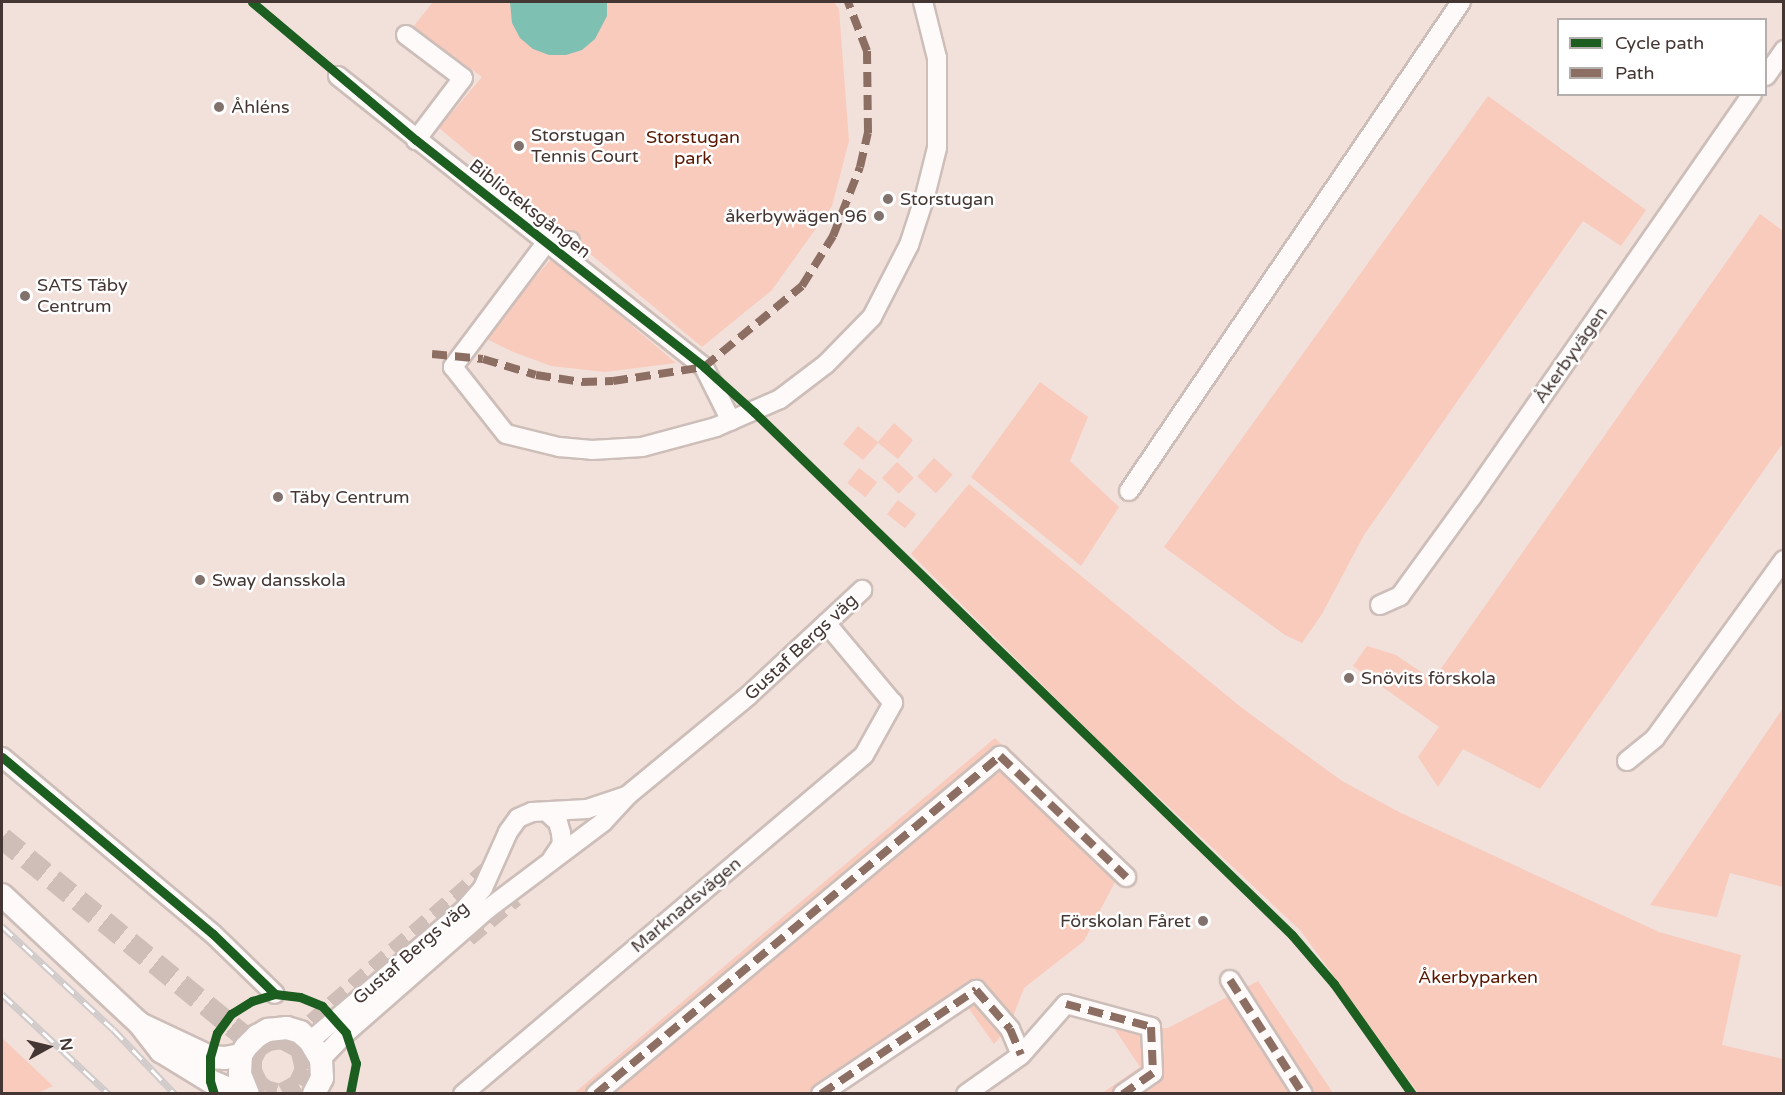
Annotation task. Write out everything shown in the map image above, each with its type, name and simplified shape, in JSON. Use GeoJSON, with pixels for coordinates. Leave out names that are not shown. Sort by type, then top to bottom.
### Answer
{"type":"FeatureCollection","features":[{"type":"Feature","properties":{"kind":"street"},"geometry":{"type":"LineString","coordinates":[[570,241],[546,243],[453,367],[506,434],[560,447],[612,449],[654,444],[731,421],[780,399],[826,364],[872,316],[909,245],[926,196],[937,148],[937,58],[923,2]]}},
{"type":"Feature","properties":{"kind":"street"},"geometry":{"type":"LineString","coordinates":[[1130,491],[1461,2]]}},
{"type":"Feature","properties":{"kind":"street"},"geometry":{"type":"LineString","coordinates":[[406,35],[463,78],[416,140]]}},
{"type":"Feature","properties":{"kind":"street"},"geometry":{"type":"LineString","coordinates":[[1767,75],[1784,50]]}},
{"type":"Feature","properties":{"kind":"street","name":"Biblioteksgången"},"geometry":{"type":"LineString","coordinates":[[338,76],[704,367],[731,421]]}},
{"type":"Feature","properties":{"kind":"street","name":"Åkerbyvägen"},"geometry":{"type":"LineString","coordinates":[[1380,605],[1400,596],[1472,497],[1751,96]]}},
{"type":"Feature","properties":{"kind":"street"},"geometry":{"type":"LineString","coordinates":[[1627,760],[1655,738],[1784,560]]}},
{"type":"Feature","properties":{"kind":"street","name":"Gustaf Bergs väg"},"geometry":{"type":"LineString","coordinates":[[316,1050],[346,1033],[489,908],[603,822],[628,795],[748,696],[862,590]]}},
{"type":"Feature","properties":{"kind":"street","name":"Marknadsvägen"},"geometry":{"type":"LineString","coordinates":[[463,1094],[864,755],[893,702],[826,623]]}},
{"type":"Feature","properties":{"kind":"street"},"geometry":{"type":"LineString","coordinates":[[596,1094],[999,756],[1126,877]]}},
{"type":"Feature","properties":{"kind":"street"},"geometry":{"type":"LineString","coordinates":[[2,757],[213,934],[275,994]]}},
{"type":"Feature","properties":{"kind":"street","name":"Gustaf Bergs väg"},"geometry":{"type":"LineString","coordinates":[[316,1050],[464,910],[483,888],[508,832],[518,818],[532,812],[548,813],[587,809],[628,795]]}},
{"type":"Feature","properties":{"kind":"street"},"geometry":{"type":"LineString","coordinates":[[548,813],[558,822],[562,844],[550,863]]}},
{"type":"Feature","properties":{"kind":"street"},"geometry":{"type":"LineString","coordinates":[[2,895],[139,1023],[161,1051],[210,1081],[240,1094]]}},
{"type":"Feature","properties":{"kind":"street"},"geometry":{"type":"LineString","coordinates":[[1230,980],[1304,1094]]}},
{"type":"Feature","properties":{"kind":"street"},"geometry":{"type":"LineString","coordinates":[[821,1094],[976,990],[1010,1029],[1021,1055]]}},
{"type":"Feature","properties":{"kind":"street"},"geometry":{"type":"LineString","coordinates":[[966,1094],[1021,1055],[1066,1004],[1151,1027],[1153,1073],[1123,1094]]}},
{"type":"Feature","properties":{"kind":"street"},"geometry":{"type":"LineString","coordinates":[[139,1023],[210,1057],[225,1058],[241,1055]]}},
{"type":"Feature","properties":{"kind":"street"},"geometry":{"type":"LineString","coordinates":[[248,1094],[240,1074],[241,1055],[256,1035],[268,1030],[287,1028],[300,1032],[316,1050],[322,1078],[314,1094]]}},
{"type":"Feature","properties":{"kind":"green space","name":"Storstugan park"},"geometry":{"type":"Polygon","coordinates":[[[433,2],[834,2],[839,9],[849,141],[832,206],[772,290],[702,347],[439,128],[482,77],[413,27],[433,2]]]}},
{"type":"Feature","properties":{"kind":"green space"},"geometry":{"type":"Polygon","coordinates":[[[1488,96],[1646,210],[1621,246],[1583,221],[1364,535],[1322,614],[1302,643],[1285,635],[1164,547],[1488,96]]]}},
{"type":"Feature","properties":{"kind":"green space"},"geometry":{"type":"Polygon","coordinates":[[[1760,214],[1783,231],[1783,443],[1540,789],[1463,749],[1438,787],[1418,757],[1439,727],[1353,666],[1367,646],[1396,655],[1433,680],[1760,214]]]}},
{"type":"Feature","properties":{"kind":"green space"},"geometry":{"type":"Polygon","coordinates":[[[552,258],[676,363],[605,372],[551,366],[511,351],[483,337],[552,258]]]}},
{"type":"Feature","properties":{"kind":"green space"},"geometry":{"type":"Polygon","coordinates":[[[1040,382],[1088,417],[1070,461],[1119,507],[1081,566],[971,477],[1040,382]]]}},
{"type":"Feature","properties":{"kind":"green space"},"geometry":{"type":"Polygon","coordinates":[[[894,423],[913,440],[898,459],[878,443],[863,460],[843,444],[858,426],[878,442],[894,423]]]}},
{"type":"Feature","properties":{"kind":"green space"},"geometry":{"type":"Polygon","coordinates":[[[934,458],[953,475],[936,493],[917,477],[934,458]]]}},
{"type":"Feature","properties":{"kind":"green space"},"geometry":{"type":"Polygon","coordinates":[[[897,462],[914,478],[899,494],[882,478],[897,462]]]}},
{"type":"Feature","properties":{"kind":"green space"},"geometry":{"type":"Polygon","coordinates":[[[859,468],[877,482],[865,497],[847,483],[859,468]]]}},
{"type":"Feature","properties":{"kind":"green space","name":"Åkerbyparken"},"geometry":{"type":"Polygon","coordinates":[[[969,484],[1242,708],[1342,781],[1399,812],[1659,932],[1741,955],[1722,1045],[1783,1059],[1783,1093],[1418,1093],[1301,931],[1103,745],[911,554],[969,484]]]}},
{"type":"Feature","properties":{"kind":"green space"},"geometry":{"type":"Polygon","coordinates":[[[898,500],[916,514],[905,528],[887,514],[898,500]]]}},
{"type":"Feature","properties":{"kind":"green space"},"geometry":{"type":"Polygon","coordinates":[[[1783,708],[1783,887],[1730,873],[1717,917],[1650,905],[1783,708]]]}},
{"type":"Feature","properties":{"kind":"green space"},"geometry":{"type":"Polygon","coordinates":[[[995,738],[1124,865],[1084,941],[1024,988],[1009,1027],[994,1044],[967,1006],[837,1093],[573,1094],[995,738]]]}},
{"type":"Feature","properties":{"kind":"green space"},"geometry":{"type":"Polygon","coordinates":[[[1258,981],[1333,1093],[1101,1094],[1140,1067],[1114,1028],[1168,1028],[1258,981]]]}},
{"type":"Feature","properties":{"kind":"green space"},"geometry":{"type":"Polygon","coordinates":[[[2,1038],[53,1086],[38,1093],[2,1093],[2,1038]]]}},
{"type":"Feature","properties":{"kind":"water"},"geometry":{"type":"Polygon","coordinates":[[[510,2],[607,2],[607,16],[595,39],[582,50],[566,55],[549,55],[533,49],[520,38],[512,23],[510,2]]]}},
{"type":"Feature","properties":{"kind":"tunnel"},"geometry":{"type":"LineString","coordinates":[[2,838],[257,1047]]}},
{"type":"Feature","properties":{"kind":"tunnel"},"geometry":{"type":"LineString","coordinates":[[292,1040],[492,866]]}},
{"type":"Feature","properties":{"kind":"tunnel"},"geometry":{"type":"LineString","coordinates":[[468,938],[515,898]]}},
{"type":"Feature","properties":{"kind":"tunnel"},"geometry":{"type":"LineString","coordinates":[[276,1094],[265,1091],[257,1084],[251,1071],[251,1059],[257,1047],[268,1040],[282,1038],[301,1048],[306,1069],[299,1085],[283,1094]]}},
{"type":"Feature","properties":{"kind":"railway"},"geometry":{"type":"LineString","coordinates":[[2,926],[113,1029],[175,1094]]}},
{"type":"Feature","properties":{"kind":"railway"},"geometry":{"type":"LineString","coordinates":[[2,994],[109,1094]]}},
{"type":"Feature","properties":{"kind":"marked path"},"geometry":{"type":"LineString","coordinates":[[432,354],[483,359],[536,375],[582,382],[613,381],[704,367],[802,286],[833,236],[860,167],[868,133],[867,51],[848,2]]}},
{"type":"Feature","properties":{"kind":"marked path"},"geometry":{"type":"LineString","coordinates":[[596,1094],[1000,756],[1126,877]]}},
{"type":"Feature","properties":{"kind":"marked path"},"geometry":{"type":"LineString","coordinates":[[1230,980],[1303,1094]]}},
{"type":"Feature","properties":{"kind":"marked path"},"geometry":{"type":"LineString","coordinates":[[821,1094],[976,990],[1010,1029],[1021,1055]]}},
{"type":"Feature","properties":{"kind":"marked path"},"geometry":{"type":"LineString","coordinates":[[1066,1004],[1151,1027],[1153,1073],[1123,1094]]}},
{"type":"Feature","properties":{"kind":"cycle path"},"geometry":{"type":"LineString","coordinates":[[252,2],[416,140],[704,367],[754,412],[1292,935],[1334,984],[1412,1094]]}},
{"type":"Feature","properties":{"kind":"cycle path"},"geometry":{"type":"LineString","coordinates":[[2,757],[213,934],[275,994]]}},
{"type":"Feature","properties":{"kind":"cycle path"},"geometry":{"type":"LineString","coordinates":[[214,1094],[210,1081],[210,1057],[217,1033],[231,1014],[252,1001],[275,994],[300,997],[322,1006],[346,1033],[356,1063],[350,1094]]}},
{"type":"Feature","properties":{"kind":"place","name":"Åhléns"},"geometry":{"type":"Point","coordinates":[219,107]}},
{"type":"Feature","properties":{"kind":"place","name":"Storstugan Tennis Court"},"geometry":{"type":"Point","coordinates":[519,146]}},
{"type":"Feature","properties":{"kind":"place","name":"Storstugan"},"geometry":{"type":"Point","coordinates":[888,199]}},
{"type":"Feature","properties":{"kind":"place","name":"åkerbywägen 96"},"geometry":{"type":"Point","coordinates":[879,216]}},
{"type":"Feature","properties":{"kind":"place","name":"SATS Täby Centrum"},"geometry":{"type":"Point","coordinates":[25,296]}},
{"type":"Feature","properties":{"kind":"place","name":"Täby Centrum"},"geometry":{"type":"Point","coordinates":[278,497]}},
{"type":"Feature","properties":{"kind":"place","name":"Sway dansskola"},"geometry":{"type":"Point","coordinates":[200,580]}},
{"type":"Feature","properties":{"kind":"place","name":"Snövits förskola"},"geometry":{"type":"Point","coordinates":[1349,678]}},
{"type":"Feature","properties":{"kind":"place","name":"Förskolan Fåret"},"geometry":{"type":"Point","coordinates":[1203,921]}}]}
